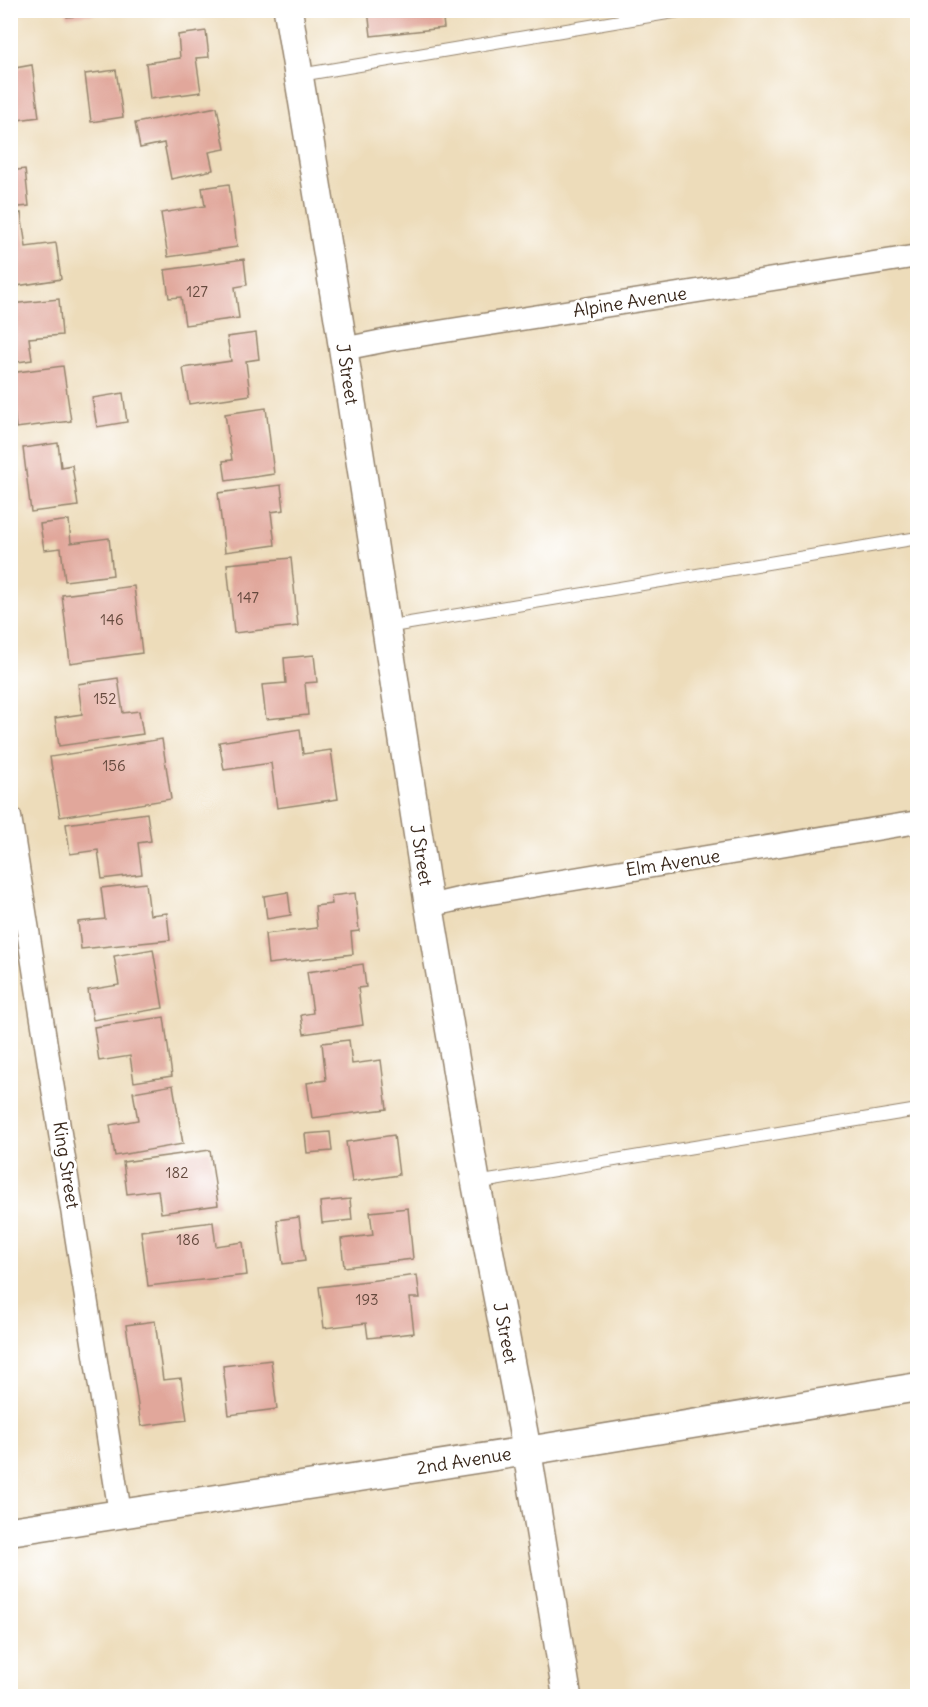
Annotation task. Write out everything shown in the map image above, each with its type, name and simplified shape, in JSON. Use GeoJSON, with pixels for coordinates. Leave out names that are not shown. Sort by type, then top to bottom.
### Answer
{"type":"FeatureCollection","features":[{"type":"Feature","properties":{"kind":"street","name":"J Street"},"geometry":{"type":"LineString","coordinates":[[288,10],[429,906],[527,1452],[567,1696]]}},
{"type":"Feature","properties":{"kind":"street","name":"Alpine Avenue"},"geometry":{"type":"LineString","coordinates":[[343,349],[918,256]]}},
{"type":"Feature","properties":{"kind":"street","name":"King Street"},"geometry":{"type":"LineString","coordinates":[[10,817],[120,1513]]}},
{"type":"Feature","properties":{"kind":"street","name":"Elm Avenue"},"geometry":{"type":"LineString","coordinates":[[429,906],[472,896],[918,822]]}},
{"type":"Feature","properties":{"kind":"street","name":"2nd Avenue"},"geometry":{"type":"LineString","coordinates":[[10,1531],[527,1452],[918,1387]]}},
{"type":"Feature","properties":{"kind":"lane"},"geometry":{"type":"LineString","coordinates":[[300,75],[685,10]]}},
{"type":"Feature","properties":{"kind":"lane"},"geometry":{"type":"LineString","coordinates":[[386,627],[918,538]]}},
{"type":"Feature","properties":{"kind":"lane"},"geometry":{"type":"LineString","coordinates":[[477,1183],[918,1110]]}},
{"type":"Feature","properties":{"kind":"building"},"geometry":{"type":"Polygon","coordinates":[[[66,10],[94,10],[95,14],[67,17],[66,10]]]}},
{"type":"Feature","properties":{"kind":"building"},"geometry":{"type":"Polygon","coordinates":[[[368,10],[442,10],[444,28],[371,36],[368,10]]]}},
{"type":"Feature","properties":{"kind":"building"},"geometry":{"type":"Polygon","coordinates":[[[206,31],[209,57],[196,58],[201,92],[150,99],[146,63],[180,58],[178,35],[206,31]]]}},
{"type":"Feature","properties":{"kind":"building"},"geometry":{"type":"Polygon","coordinates":[[[32,65],[39,117],[18,120],[15,99],[10,100],[10,69],[32,65]]]}},
{"type":"Feature","properties":{"kind":"building"},"geometry":{"type":"Polygon","coordinates":[[[116,70],[123,117],[91,122],[85,74],[116,70]]]}},
{"type":"Feature","properties":{"kind":"building"},"geometry":{"type":"Polygon","coordinates":[[[217,107],[225,149],[209,152],[213,170],[171,179],[164,143],[140,148],[135,123],[217,107]]]}},
{"type":"Feature","properties":{"kind":"building"},"geometry":{"type":"Polygon","coordinates":[[[25,169],[29,206],[10,208],[10,171],[25,169]]]}},
{"type":"Feature","properties":{"kind":"building"},"geometry":{"type":"Polygon","coordinates":[[[229,184],[237,247],[168,257],[161,213],[205,206],[202,188],[229,184]]]}},
{"type":"Feature","properties":{"kind":"building"},"geometry":{"type":"Polygon","coordinates":[[[21,213],[26,247],[56,243],[61,279],[10,287],[10,215],[21,213]]]}},
{"type":"Feature","properties":{"kind":"building"},"geometry":{"type":"Polygon","coordinates":[[[244,259],[247,285],[235,287],[239,318],[185,325],[181,297],[169,298],[165,270],[244,259]]]}},
{"type":"Feature","properties":{"kind":"building"},"geometry":{"type":"Polygon","coordinates":[[[59,299],[62,335],[29,338],[32,360],[10,363],[10,338],[13,337],[10,304],[59,299]]]}},
{"type":"Feature","properties":{"kind":"building"},"geometry":{"type":"Polygon","coordinates":[[[256,333],[259,359],[246,361],[250,395],[189,404],[183,368],[231,361],[227,337],[256,333]]]}},
{"type":"Feature","properties":{"kind":"building"},"geometry":{"type":"Polygon","coordinates":[[[63,366],[71,421],[16,428],[10,373],[63,366]]]}},
{"type":"Feature","properties":{"kind":"building"},"geometry":{"type":"Polygon","coordinates":[[[123,393],[127,422],[97,427],[92,398],[123,393]]]}},
{"type":"Feature","properties":{"kind":"building"},"geometry":{"type":"Polygon","coordinates":[[[266,408],[274,474],[226,481],[223,461],[232,460],[225,414],[266,408]]]}},
{"type":"Feature","properties":{"kind":"building"},"geometry":{"type":"Polygon","coordinates":[[[58,443],[61,467],[72,465],[78,506],[31,512],[23,448],[58,443]]]}},
{"type":"Feature","properties":{"kind":"building"},"geometry":{"type":"Polygon","coordinates":[[[281,485],[284,510],[271,512],[275,545],[225,552],[218,493],[281,485]]]}},
{"type":"Feature","properties":{"kind":"building"},"geometry":{"type":"Polygon","coordinates":[[[69,520],[71,543],[109,538],[113,575],[65,581],[61,548],[44,550],[40,524],[69,520]]]}},
{"type":"Feature","properties":{"kind":"building"},"geometry":{"type":"Polygon","coordinates":[[[291,558],[298,626],[234,633],[227,564],[291,558]]]}},
{"type":"Feature","properties":{"kind":"building"},"geometry":{"type":"Polygon","coordinates":[[[134,586],[142,653],[70,663],[62,595],[134,586]]]}},
{"type":"Feature","properties":{"kind":"building"},"geometry":{"type":"Polygon","coordinates":[[[314,655],[317,682],[305,683],[308,715],[266,719],[262,685],[286,683],[284,658],[314,655]]]}},
{"type":"Feature","properties":{"kind":"building"},"geometry":{"type":"Polygon","coordinates":[[[118,678],[123,713],[139,711],[143,734],[59,746],[55,718],[82,714],[78,684],[118,678]]]}},
{"type":"Feature","properties":{"kind":"building"},"geometry":{"type":"Polygon","coordinates":[[[300,729],[303,754],[331,750],[338,799],[277,808],[271,763],[224,770],[219,742],[300,729]]]}},
{"type":"Feature","properties":{"kind":"building"},"geometry":{"type":"Polygon","coordinates":[[[162,739],[171,799],[60,817],[50,757],[162,739]]]}},
{"type":"Feature","properties":{"kind":"building"},"geometry":{"type":"Polygon","coordinates":[[[147,813],[151,841],[138,843],[142,874],[102,879],[98,850],[70,854],[66,824],[147,813]]]}},
{"type":"Feature","properties":{"kind":"building"},"geometry":{"type":"Polygon","coordinates":[[[146,883],[150,915],[167,913],[170,940],[81,949],[78,922],[105,919],[101,888],[146,883]]]}},
{"type":"Feature","properties":{"kind":"building"},"geometry":{"type":"Polygon","coordinates":[[[288,892],[291,915],[267,919],[264,896],[288,892]]]}},
{"type":"Feature","properties":{"kind":"building"},"geometry":{"type":"Polygon","coordinates":[[[355,893],[359,931],[351,932],[353,954],[268,964],[265,934],[317,928],[315,906],[332,904],[331,896],[355,893]]]}},
{"type":"Feature","properties":{"kind":"building"},"geometry":{"type":"Polygon","coordinates":[[[153,949],[163,1008],[93,1020],[88,990],[119,985],[114,956],[153,949]]]}},
{"type":"Feature","properties":{"kind":"building"},"geometry":{"type":"Polygon","coordinates":[[[363,964],[366,987],[358,988],[363,1025],[304,1034],[301,1015],[313,1013],[307,972],[363,964]]]}},
{"type":"Feature","properties":{"kind":"building"},"geometry":{"type":"Polygon","coordinates":[[[164,1017],[172,1076],[134,1082],[130,1056],[99,1061],[94,1027],[164,1017]]]}},
{"type":"Feature","properties":{"kind":"building"},"geometry":{"type":"Polygon","coordinates":[[[349,1040],[352,1064],[381,1060],[387,1109],[312,1118],[307,1083],[326,1080],[322,1043],[349,1040]]]}},
{"type":"Feature","properties":{"kind":"building"},"geometry":{"type":"Polygon","coordinates":[[[173,1085],[183,1144],[115,1156],[110,1125],[138,1120],[133,1092],[173,1085]]]}},
{"type":"Feature","properties":{"kind":"building"},"geometry":{"type":"Polygon","coordinates":[[[330,1132],[332,1151],[307,1153],[305,1134],[330,1132]]]}},
{"type":"Feature","properties":{"kind":"building"},"geometry":{"type":"Polygon","coordinates":[[[394,1135],[399,1175],[352,1182],[346,1142],[394,1135]]]}},
{"type":"Feature","properties":{"kind":"building"},"geometry":{"type":"Polygon","coordinates":[[[210,1150],[218,1205],[161,1213],[158,1190],[127,1194],[123,1162],[210,1150]]]}},
{"type":"Feature","properties":{"kind":"building"},"geometry":{"type":"Polygon","coordinates":[[[350,1199],[352,1220],[322,1223],[320,1202],[350,1199]]]}},
{"type":"Feature","properties":{"kind":"building"},"geometry":{"type":"Polygon","coordinates":[[[408,1208],[413,1259],[344,1267],[341,1239],[373,1235],[370,1212],[408,1208]]]}},
{"type":"Feature","properties":{"kind":"building"},"geometry":{"type":"Polygon","coordinates":[[[299,1217],[305,1261],[283,1264],[277,1220],[299,1217]]]}},
{"type":"Feature","properties":{"kind":"building"},"geometry":{"type":"Polygon","coordinates":[[[213,1222],[216,1246],[243,1242],[247,1275],[148,1286],[141,1231],[213,1222]]]}},
{"type":"Feature","properties":{"kind":"building"},"geometry":{"type":"Polygon","coordinates":[[[417,1275],[420,1298],[410,1298],[414,1333],[368,1338],[366,1323],[324,1328],[319,1287],[417,1275]]]}},
{"type":"Feature","properties":{"kind":"building"},"geometry":{"type":"Polygon","coordinates":[[[155,1321],[163,1380],[181,1378],[187,1420],[141,1426],[126,1325],[155,1321]]]}},
{"type":"Feature","properties":{"kind":"building"},"geometry":{"type":"Polygon","coordinates":[[[271,1360],[277,1409],[229,1415],[223,1366],[271,1360]]]}}]}
